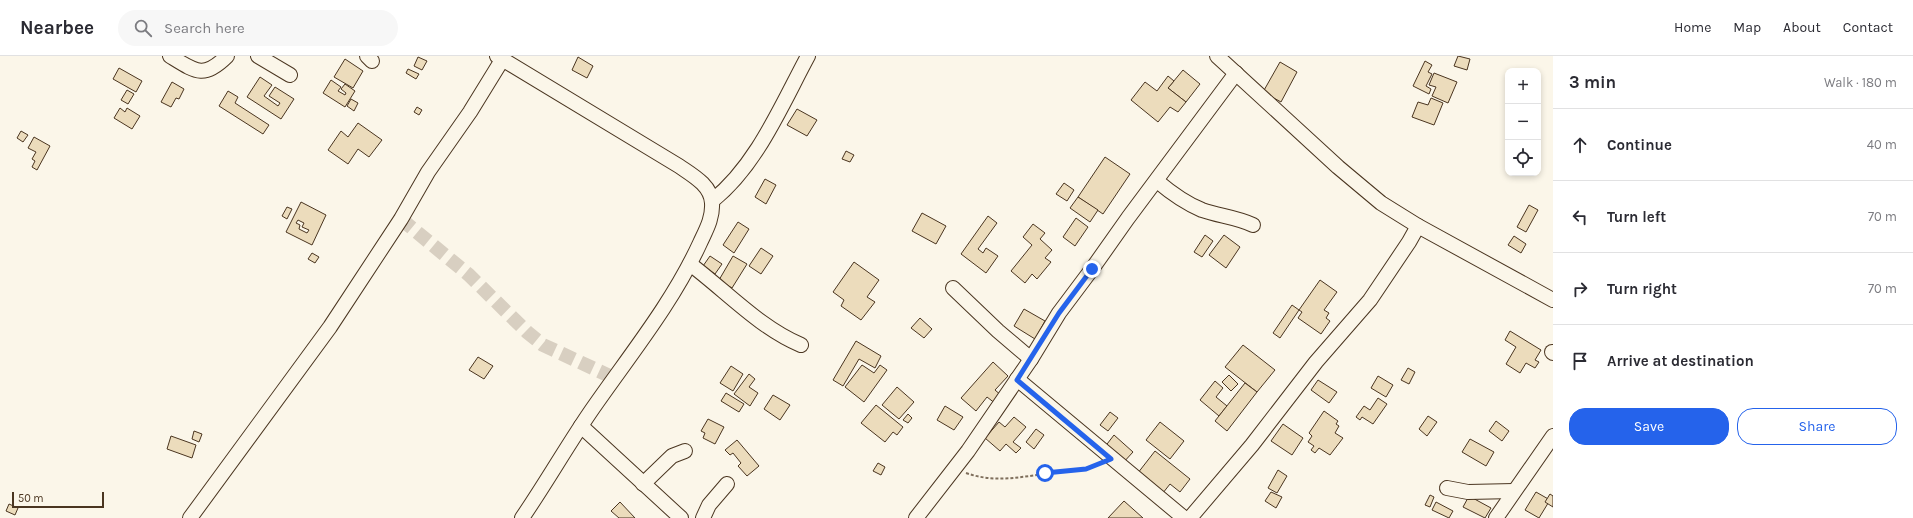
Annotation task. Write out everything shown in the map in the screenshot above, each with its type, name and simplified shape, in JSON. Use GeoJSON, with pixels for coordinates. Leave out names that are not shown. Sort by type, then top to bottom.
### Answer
{"type":"FeatureCollection","features":[{"type":"Feature","properties":{"kind":"street"},"geometry":{"type":"LineString","coordinates":[[170,56],[202,72],[208,71],[218,65],[228,56]]}},
{"type":"Feature","properties":{"kind":"street"},"geometry":{"type":"LineString","coordinates":[[258,56],[290,75]]}},
{"type":"Feature","properties":{"kind":"street"},"geometry":{"type":"LineString","coordinates":[[712,201],[727,189],[738,177],[759,147],[808,56]]}},
{"type":"Feature","properties":{"kind":"street"},"geometry":{"type":"LineString","coordinates":[[1217,56],[1344,172],[1381,202],[1418,226],[1553,300]]}},
{"type":"Feature","properties":{"kind":"street"},"geometry":{"type":"LineString","coordinates":[[190,518],[330,327],[401,220],[428,172],[470,112],[499,58],[679,166],[701,181],[712,201],[712,214],[690,264],[677,288],[581,426],[522,518]]}},
{"type":"Feature","properties":{"kind":"street"},"geometry":{"type":"LineString","coordinates":[[916,518],[954,469],[1017,380],[1059,313],[1236,73]]}},
{"type":"Feature","properties":{"kind":"street"},"geometry":{"type":"LineString","coordinates":[[1156,181],[1177,197],[1201,209],[1234,217],[1253,225]]}},
{"type":"Feature","properties":{"kind":"street"},"geometry":{"type":"LineString","coordinates":[[1190,518],[1252,445],[1316,362],[1370,300],[1410,242],[1418,226]]}},
{"type":"Feature","properties":{"kind":"street"},"geometry":{"type":"LineString","coordinates":[[690,264],[766,326],[787,339],[801,345]]}},
{"type":"Feature","properties":{"kind":"street"},"geometry":{"type":"LineString","coordinates":[[953,288],[998,331],[1031,359]]}},
{"type":"Feature","properties":{"kind":"street"},"geometry":{"type":"LineString","coordinates":[[1017,380],[1184,518]]}},
{"type":"Feature","properties":{"kind":"street"},"geometry":{"type":"LineString","coordinates":[[581,426],[681,518]]}},
{"type":"Feature","properties":{"kind":"street"},"geometry":{"type":"LineString","coordinates":[[1496,518],[1553,436]]}},
{"type":"Feature","properties":{"kind":"street"},"geometry":{"type":"LineString","coordinates":[[643,484],[672,456],[685,451]]}},
{"type":"Feature","properties":{"kind":"street"},"geometry":{"type":"LineString","coordinates":[[703,518],[709,505],[727,484]]}},
{"type":"Feature","properties":{"kind":"street"},"geometry":{"type":"LineString","coordinates":[[1446,488],[1468,492],[1514,491]]}},
{"type":"Feature","properties":{"kind":"path"},"geometry":{"type":"LineString","coordinates":[[954,469],[983,478],[999,480],[1015,479],[1056,472],[1086,469],[1111,459]]}},
{"type":"Feature","properties":{"kind":"building"},"geometry":{"type":"Polygon","coordinates":[[[1458,56],[1470,59],[1467,70],[1454,66],[1458,56]]]}},
{"type":"Feature","properties":{"kind":"building"},"geometry":{"type":"Polygon","coordinates":[[[418,57],[427,61],[422,70],[414,66],[418,57]]]}},
{"type":"Feature","properties":{"kind":"building"},"geometry":{"type":"Polygon","coordinates":[[[578,57],[593,66],[587,78],[572,70],[578,57]]]}},
{"type":"Feature","properties":{"kind":"building"},"geometry":{"type":"Polygon","coordinates":[[[345,59],[363,71],[353,88],[334,77],[345,59]]]}},
{"type":"Feature","properties":{"kind":"building"},"geometry":{"type":"Polygon","coordinates":[[[1425,61],[1432,65],[1428,72],[1432,74],[1426,86],[1431,89],[1429,94],[1413,86],[1425,61]]]}},
{"type":"Feature","properties":{"kind":"building"},"geometry":{"type":"Polygon","coordinates":[[[1280,62],[1297,72],[1281,102],[1263,92],[1280,62]]]}},
{"type":"Feature","properties":{"kind":"building"},"geometry":{"type":"Polygon","coordinates":[[[119,68],[142,81],[136,92],[113,79],[119,68]]]}},
{"type":"Feature","properties":{"kind":"building"},"geometry":{"type":"Polygon","coordinates":[[[408,69],[419,74],[416,79],[406,73],[408,69]]]}},
{"type":"Feature","properties":{"kind":"building"},"geometry":{"type":"Polygon","coordinates":[[[1183,70],[1200,84],[1186,102],[1168,88],[1183,70]]]}},
{"type":"Feature","properties":{"kind":"building"},"geometry":{"type":"Polygon","coordinates":[[[1434,73],[1457,82],[1448,103],[1432,96],[1436,87],[1429,85],[1434,73]]]}},
{"type":"Feature","properties":{"kind":"building"},"geometry":{"type":"Polygon","coordinates":[[[1168,76],[1174,81],[1168,88],[1186,102],[1178,112],[1170,107],[1158,122],[1131,100],[1145,82],[1157,91],[1168,76]]]}},
{"type":"Feature","properties":{"kind":"building"},"geometry":{"type":"Polygon","coordinates":[[[260,77],[272,85],[264,96],[278,106],[280,103],[269,96],[275,87],[294,99],[281,119],[247,97],[260,77]]]}},
{"type":"Feature","properties":{"kind":"building"},"geometry":{"type":"Polygon","coordinates":[[[331,80],[341,87],[338,91],[345,95],[346,93],[341,89],[345,84],[355,91],[345,107],[323,93],[331,80]]]}},
{"type":"Feature","properties":{"kind":"building"},"geometry":{"type":"Polygon","coordinates":[[[172,82],[184,89],[179,99],[176,98],[171,107],[161,102],[172,82]]]}},
{"type":"Feature","properties":{"kind":"building"},"geometry":{"type":"Polygon","coordinates":[[[127,90],[134,94],[128,104],[121,100],[127,90]]]}},
{"type":"Feature","properties":{"kind":"building"},"geometry":{"type":"Polygon","coordinates":[[[228,91],[238,97],[235,103],[269,125],[263,134],[219,106],[228,91]]]}},
{"type":"Feature","properties":{"kind":"building"},"geometry":{"type":"Polygon","coordinates":[[[1431,98],[1443,103],[1434,125],[1412,117],[1418,102],[1428,105],[1431,98]]]}},
{"type":"Feature","properties":{"kind":"building"},"geometry":{"type":"Polygon","coordinates":[[[351,99],[358,103],[354,111],[347,106],[351,99]]]}},
{"type":"Feature","properties":{"kind":"building"},"geometry":{"type":"Polygon","coordinates":[[[417,107],[422,110],[419,115],[414,112],[417,107]]]}},
{"type":"Feature","properties":{"kind":"building"},"geometry":{"type":"Polygon","coordinates":[[[120,108],[125,112],[127,108],[140,116],[132,129],[114,118],[120,108]]]}},
{"type":"Feature","properties":{"kind":"building"},"geometry":{"type":"Polygon","coordinates":[[[797,109],[817,120],[807,136],[787,125],[797,109]]]}},
{"type":"Feature","properties":{"kind":"building"},"geometry":{"type":"Polygon","coordinates":[[[358,123],[382,140],[369,157],[358,149],[348,164],[328,150],[341,131],[348,137],[358,123]]]}},
{"type":"Feature","properties":{"kind":"building"},"geometry":{"type":"Polygon","coordinates":[[[21,131],[28,135],[23,142],[17,138],[21,131]]]}},
{"type":"Feature","properties":{"kind":"building"},"geometry":{"type":"Polygon","coordinates":[[[34,137],[50,146],[37,170],[32,167],[35,161],[32,159],[36,152],[28,148],[34,137]]]}},
{"type":"Feature","properties":{"kind":"building"},"geometry":{"type":"Polygon","coordinates":[[[846,151],[854,155],[850,162],[842,159],[846,151]]]}},
{"type":"Feature","properties":{"kind":"building"},"geometry":{"type":"Polygon","coordinates":[[[1105,157],[1130,174],[1103,214],[1078,197],[1105,157]]]}},
{"type":"Feature","properties":{"kind":"building"},"geometry":{"type":"Polygon","coordinates":[[[765,179],[776,185],[766,204],[755,197],[765,179]]]}},
{"type":"Feature","properties":{"kind":"building"},"geometry":{"type":"Polygon","coordinates":[[[1064,183],[1074,190],[1067,201],[1056,194],[1064,183]]]}},
{"type":"Feature","properties":{"kind":"building"},"geometry":{"type":"Polygon","coordinates":[[[1078,197],[1098,210],[1090,222],[1070,208],[1078,197]]]}},
{"type":"Feature","properties":{"kind":"building"},"geometry":{"type":"Polygon","coordinates":[[[301,202],[326,215],[312,245],[286,232],[301,202]],[[298,220],[296,223],[300,225],[299,229],[307,233],[309,230],[302,227],[304,223],[298,220]]]}},
{"type":"Feature","properties":{"kind":"building"},"geometry":{"type":"Polygon","coordinates":[[[1529,205],[1538,210],[1526,232],[1517,227],[1529,205]]]}},
{"type":"Feature","properties":{"kind":"building"},"geometry":{"type":"Polygon","coordinates":[[[287,207],[292,209],[287,219],[282,216],[287,207]]]}},
{"type":"Feature","properties":{"kind":"building"},"geometry":{"type":"Polygon","coordinates":[[[922,213],[946,226],[936,244],[912,231],[922,213]]]}},
{"type":"Feature","properties":{"kind":"building"},"geometry":{"type":"Polygon","coordinates":[[[988,216],[997,223],[978,249],[983,253],[986,248],[998,256],[986,273],[961,254],[988,216]]]}},
{"type":"Feature","properties":{"kind":"building"},"geometry":{"type":"Polygon","coordinates":[[[1076,218],[1088,227],[1075,246],[1063,237],[1076,218]]]}},
{"type":"Feature","properties":{"kind":"building"},"geometry":{"type":"Polygon","coordinates":[[[738,222],[749,229],[734,253],[723,245],[738,222]]]}},
{"type":"Feature","properties":{"kind":"building"},"geometry":{"type":"Polygon","coordinates":[[[1033,224],[1045,233],[1040,239],[1052,250],[1045,258],[1051,262],[1037,279],[1032,274],[1025,283],[1011,271],[1032,245],[1023,237],[1033,224]]]}},
{"type":"Feature","properties":{"kind":"building"},"geometry":{"type":"Polygon","coordinates":[[[1205,235],[1213,241],[1202,257],[1194,252],[1205,235]]]}},
{"type":"Feature","properties":{"kind":"building"},"geometry":{"type":"Polygon","coordinates":[[[1224,235],[1240,247],[1226,268],[1209,255],[1224,235]]]}},
{"type":"Feature","properties":{"kind":"building"},"geometry":{"type":"Polygon","coordinates":[[[1514,236],[1526,244],[1521,253],[1508,245],[1514,236]]]}},
{"type":"Feature","properties":{"kind":"building"},"geometry":{"type":"Polygon","coordinates":[[[761,248],[773,256],[761,274],[749,266],[761,248]]]}},
{"type":"Feature","properties":{"kind":"building"},"geometry":{"type":"Polygon","coordinates":[[[312,253],[319,257],[315,263],[308,259],[312,253]]]}},
{"type":"Feature","properties":{"kind":"building"},"geometry":{"type":"Polygon","coordinates":[[[710,256],[722,264],[715,274],[703,266],[710,256]]]}},
{"type":"Feature","properties":{"kind":"building"},"geometry":{"type":"Polygon","coordinates":[[[733,256],[747,264],[732,288],[719,280],[733,256]]]}},
{"type":"Feature","properties":{"kind":"building"},"geometry":{"type":"Polygon","coordinates":[[[854,262],[879,280],[867,297],[875,302],[861,320],[841,306],[844,300],[833,292],[854,262]]]}},
{"type":"Feature","properties":{"kind":"building"},"geometry":{"type":"Polygon","coordinates":[[[1320,280],[1337,292],[1324,310],[1329,313],[1326,318],[1330,321],[1321,334],[1298,318],[1302,312],[1299,310],[1320,280]]]}},
{"type":"Feature","properties":{"kind":"building"},"geometry":{"type":"Polygon","coordinates":[[[1292,305],[1299,310],[1280,338],[1273,333],[1292,305]]]}},
{"type":"Feature","properties":{"kind":"building"},"geometry":{"type":"Polygon","coordinates":[[[1024,309],[1045,321],[1035,339],[1014,326],[1024,309]]]}},
{"type":"Feature","properties":{"kind":"building"},"geometry":{"type":"Polygon","coordinates":[[[920,318],[932,329],[924,338],[911,328],[920,318]]]}},
{"type":"Feature","properties":{"kind":"building"},"geometry":{"type":"Polygon","coordinates":[[[1510,331],[1541,350],[1535,360],[1539,362],[1535,368],[1526,363],[1520,373],[1506,364],[1516,347],[1505,340],[1510,331]]]}},
{"type":"Feature","properties":{"kind":"building"},"geometry":{"type":"Polygon","coordinates":[[[856,341],[881,356],[875,368],[859,359],[843,386],[833,380],[856,341]]]}},
{"type":"Feature","properties":{"kind":"building"},"geometry":{"type":"Polygon","coordinates":[[[1243,345],[1275,370],[1257,392],[1225,367],[1243,345]]]}},
{"type":"Feature","properties":{"kind":"building"},"geometry":{"type":"Polygon","coordinates":[[[478,357],[493,366],[484,379],[469,370],[478,357]]]}},
{"type":"Feature","properties":{"kind":"building"},"geometry":{"type":"Polygon","coordinates":[[[993,362],[1008,376],[995,390],[1002,396],[996,404],[987,397],[976,411],[961,398],[993,362]]]}},
{"type":"Feature","properties":{"kind":"building"},"geometry":{"type":"Polygon","coordinates":[[[862,365],[874,373],[880,365],[887,370],[864,402],[845,387],[862,365]]]}},
{"type":"Feature","properties":{"kind":"building"},"geometry":{"type":"Polygon","coordinates":[[[731,366],[743,374],[733,391],[720,383],[731,366]]]}},
{"type":"Feature","properties":{"kind":"building"},"geometry":{"type":"Polygon","coordinates":[[[1408,368],[1415,372],[1409,384],[1401,380],[1408,368]]]}},
{"type":"Feature","properties":{"kind":"building"},"geometry":{"type":"Polygon","coordinates":[[[749,374],[755,379],[749,387],[758,393],[750,406],[734,394],[749,374]]]}},
{"type":"Feature","properties":{"kind":"building"},"geometry":{"type":"Polygon","coordinates":[[[1229,375],[1238,384],[1231,391],[1222,382],[1229,375]]]}},
{"type":"Feature","properties":{"kind":"building"},"geometry":{"type":"Polygon","coordinates":[[[1378,376],[1393,385],[1386,397],[1371,388],[1378,376]]]}},
{"type":"Feature","properties":{"kind":"building"},"geometry":{"type":"Polygon","coordinates":[[[1318,380],[1337,392],[1329,403],[1311,390],[1318,380]]]}},
{"type":"Feature","properties":{"kind":"building"},"geometry":{"type":"Polygon","coordinates":[[[1215,381],[1223,388],[1216,397],[1227,406],[1219,416],[1200,400],[1215,381]]]}},
{"type":"Feature","properties":{"kind":"building"},"geometry":{"type":"Polygon","coordinates":[[[1245,383],[1257,392],[1227,431],[1215,421],[1245,383]]]}},
{"type":"Feature","properties":{"kind":"building"},"geometry":{"type":"Polygon","coordinates":[[[897,387],[914,402],[899,419],[882,405],[897,387]]]}},
{"type":"Feature","properties":{"kind":"building"},"geometry":{"type":"Polygon","coordinates":[[[726,393],[744,404],[739,412],[721,401],[726,393]]]}},
{"type":"Feature","properties":{"kind":"building"},"geometry":{"type":"Polygon","coordinates":[[[773,395],[790,405],[780,420],[764,409],[773,395]]]}},
{"type":"Feature","properties":{"kind":"building"},"geometry":{"type":"Polygon","coordinates":[[[1378,398],[1387,404],[1373,424],[1362,417],[1360,420],[1356,417],[1364,406],[1370,410],[1378,398]]]}},
{"type":"Feature","properties":{"kind":"building"},"geometry":{"type":"Polygon","coordinates":[[[876,405],[903,427],[897,435],[893,432],[885,442],[861,423],[876,405]]]}},
{"type":"Feature","properties":{"kind":"building"},"geometry":{"type":"Polygon","coordinates":[[[945,406],[963,417],[954,430],[937,420],[945,406]]]}},
{"type":"Feature","properties":{"kind":"building"},"geometry":{"type":"Polygon","coordinates":[[[1324,411],[1338,421],[1336,424],[1339,426],[1335,433],[1343,438],[1330,455],[1319,448],[1315,453],[1311,450],[1314,446],[1308,442],[1312,436],[1309,433],[1324,411]]]}},
{"type":"Feature","properties":{"kind":"building"},"geometry":{"type":"Polygon","coordinates":[[[1110,412],[1118,418],[1108,431],[1100,425],[1110,412]]]}},
{"type":"Feature","properties":{"kind":"building"},"geometry":{"type":"Polygon","coordinates":[[[908,414],[912,418],[908,423],[903,420],[908,414]]]}},
{"type":"Feature","properties":{"kind":"building"},"geometry":{"type":"Polygon","coordinates":[[[1428,416],[1437,422],[1427,436],[1419,429],[1428,416]]]}},
{"type":"Feature","properties":{"kind":"building"},"geometry":{"type":"Polygon","coordinates":[[[1014,417],[1026,427],[1013,442],[1021,448],[1016,453],[1006,444],[1000,451],[985,438],[999,422],[1005,427],[1014,417]]]}},
{"type":"Feature","properties":{"kind":"building"},"geometry":{"type":"Polygon","coordinates":[[[708,419],[724,427],[715,444],[703,438],[705,433],[701,431],[708,419]]]}},
{"type":"Feature","properties":{"kind":"building"},"geometry":{"type":"Polygon","coordinates":[[[1496,421],[1509,431],[1502,441],[1489,431],[1496,421]]]}},
{"type":"Feature","properties":{"kind":"building"},"geometry":{"type":"Polygon","coordinates":[[[1160,422],[1184,441],[1170,459],[1146,440],[1160,422]]]}},
{"type":"Feature","properties":{"kind":"building"},"geometry":{"type":"Polygon","coordinates":[[[1283,424],[1303,438],[1292,455],[1271,441],[1283,424]]]}},
{"type":"Feature","properties":{"kind":"building"},"geometry":{"type":"Polygon","coordinates":[[[1036,429],[1044,435],[1034,449],[1026,442],[1036,429]]]}},
{"type":"Feature","properties":{"kind":"building"},"geometry":{"type":"Polygon","coordinates":[[[194,431],[202,434],[199,442],[192,439],[194,431]]]}},
{"type":"Feature","properties":{"kind":"building"},"geometry":{"type":"Polygon","coordinates":[[[1114,435],[1133,452],[1122,464],[1104,448],[1114,435]]]}},
{"type":"Feature","properties":{"kind":"building"},"geometry":{"type":"Polygon","coordinates":[[[171,436],[196,445],[192,458],[167,449],[171,436]]]}},
{"type":"Feature","properties":{"kind":"building"},"geometry":{"type":"Polygon","coordinates":[[[1470,439],[1494,452],[1486,466],[1462,452],[1470,439]]]}},
{"type":"Feature","properties":{"kind":"building"},"geometry":{"type":"Polygon","coordinates":[[[737,440],[759,466],[747,476],[738,466],[741,463],[733,453],[730,455],[725,450],[737,440]]]}},
{"type":"Feature","properties":{"kind":"building"},"geometry":{"type":"Polygon","coordinates":[[[1155,451],[1190,479],[1180,492],[1170,484],[1159,498],[1134,478],[1155,451]]]}},
{"type":"Feature","properties":{"kind":"building"},"geometry":{"type":"Polygon","coordinates":[[[878,463],[885,467],[881,475],[873,471],[878,463]]]}},
{"type":"Feature","properties":{"kind":"building"},"geometry":{"type":"Polygon","coordinates":[[[1278,470],[1287,476],[1277,493],[1268,488],[1278,470]]]}},
{"type":"Feature","properties":{"kind":"building"},"geometry":{"type":"Polygon","coordinates":[[[1271,492],[1282,497],[1276,508],[1265,501],[1271,492]]]}},
{"type":"Feature","properties":{"kind":"building"},"geometry":{"type":"Polygon","coordinates":[[[1536,492],[1550,500],[1539,518],[1525,510],[1536,492]]]}},
{"type":"Feature","properties":{"kind":"building"},"geometry":{"type":"Polygon","coordinates":[[[1550,494],[1553,496],[1553,507],[1545,502],[1550,494]]]}},
{"type":"Feature","properties":{"kind":"building"},"geometry":{"type":"Polygon","coordinates":[[[1430,495],[1434,497],[1430,507],[1425,505],[1430,495]]]}},
{"type":"Feature","properties":{"kind":"building"},"geometry":{"type":"Polygon","coordinates":[[[1469,496],[1491,508],[1485,518],[1463,507],[1469,496]]]}},
{"type":"Feature","properties":{"kind":"building"},"geometry":{"type":"Polygon","coordinates":[[[1124,501],[1143,518],[1108,518],[1124,501]]]}},
{"type":"Feature","properties":{"kind":"building"},"geometry":{"type":"Polygon","coordinates":[[[620,502],[635,518],[619,518],[611,511],[620,502]]]}},
{"type":"Feature","properties":{"kind":"building"},"geometry":{"type":"Polygon","coordinates":[[[1436,502],[1453,511],[1449,518],[1432,510],[1436,502]]]}},
{"type":"Feature","properties":{"kind":"building"},"geometry":{"type":"Polygon","coordinates":[[[9,504],[18,508],[15,515],[6,511],[9,504]]]}},
{"type":"Feature","properties":{"kind":"tunnel"},"geometry":{"type":"LineString","coordinates":[[401,219],[469,275],[527,332],[543,345],[614,378]]}},
{"type":"Feature","properties":{"kind":"route"},"geometry":{"type":"LineString","coordinates":[[1045,473],[1086,469],[1111,459],[1017,380],[1059,313],[1092,269]]}}]}
